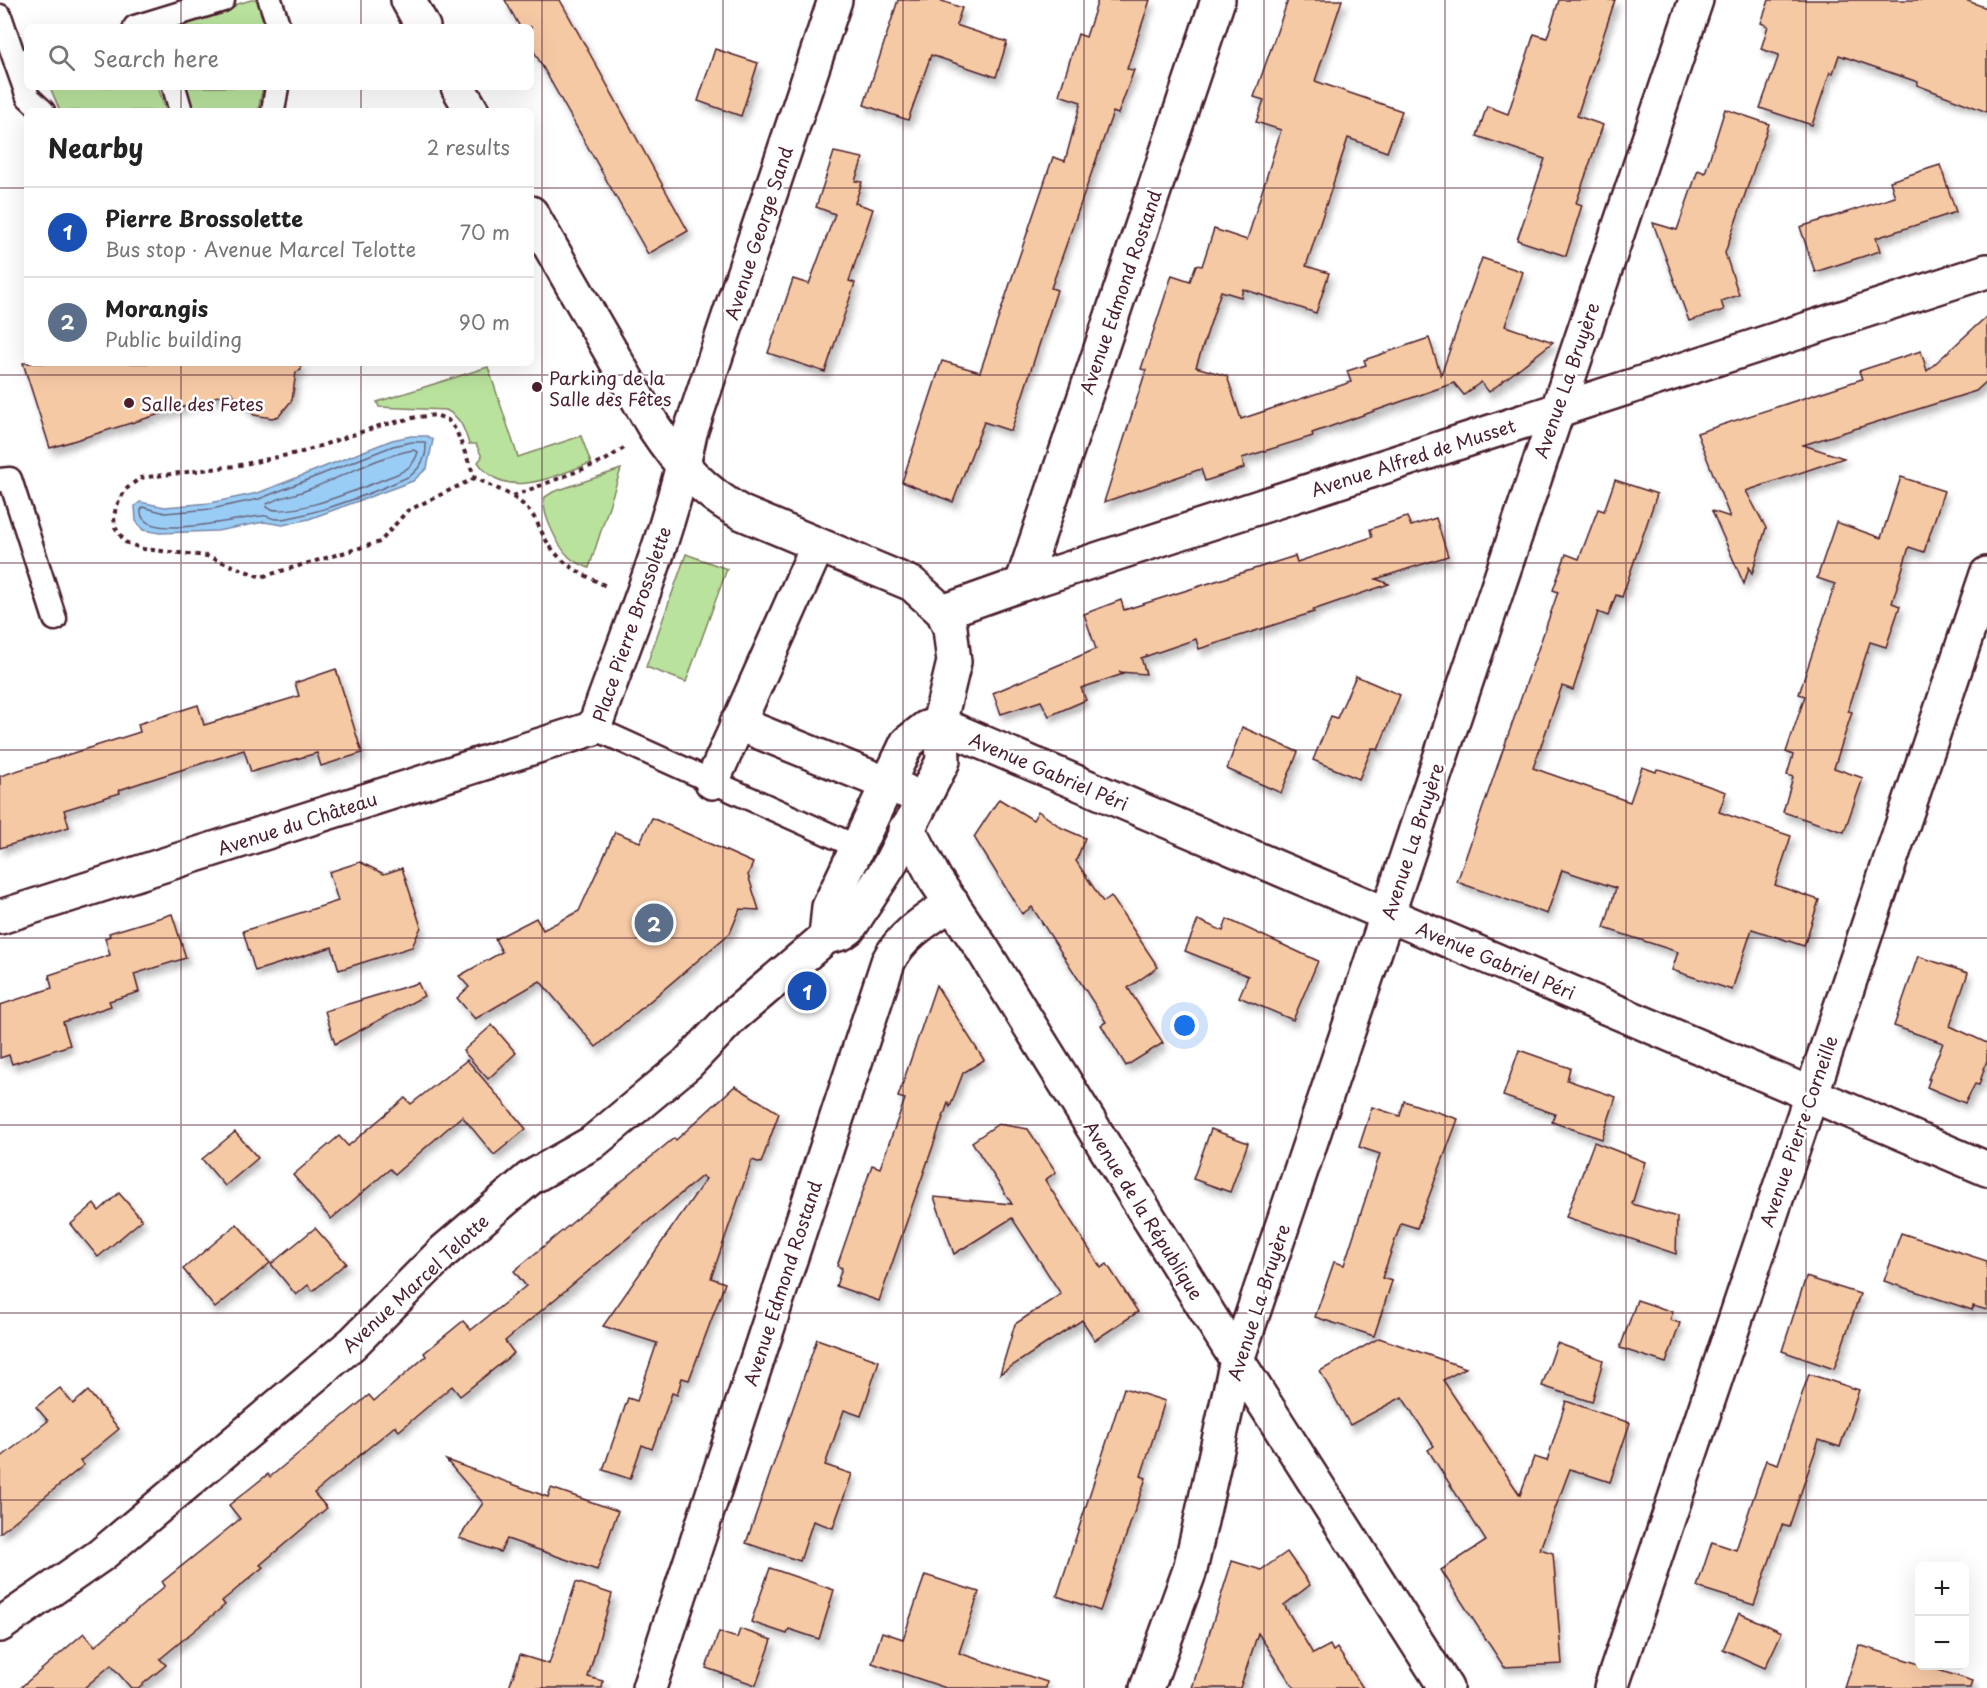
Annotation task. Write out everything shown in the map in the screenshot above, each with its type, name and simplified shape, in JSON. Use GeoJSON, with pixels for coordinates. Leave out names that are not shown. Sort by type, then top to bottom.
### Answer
{"type":"FeatureCollection","features":[{"type":"Feature","properties":{"kind":"street"},"geometry":{"type":"LineString","coordinates":[[408,0],[421,24]]}},
{"type":"Feature","properties":{"kind":"street","name":"Avenue George Sand"},"geometry":{"type":"LineString","coordinates":[[684,466],[690,433],[835,0]]}},
{"type":"Feature","properties":{"kind":"street","name":"Avenue Edmond Rostand"},"geometry":{"type":"LineString","coordinates":[[1022,584],[1218,0]]}},
{"type":"Feature","properties":{"kind":"street","name":"Avenue La Bruyère"},"geometry":{"type":"LineString","coordinates":[[1147,1688],[1190,1570],[1236,1359],[1696,0]]}},
{"type":"Feature","properties":{"kind":"street"},"geometry":{"type":"LineString","coordinates":[[460,90],[470,108]]}},
{"type":"Feature","properties":{"kind":"street"},"geometry":{"type":"LineString","coordinates":[[534,218],[654,427],[684,466],[719,500],[912,584],[943,612],[950,628],[954,662],[939,724],[942,737],[942,761],[924,799],[905,830]]}},
{"type":"Feature","properties":{"kind":"street","name":"Avenue Alfred de Musset"},"geometry":{"type":"LineString","coordinates":[[943,612],[1022,584],[1987,271]]}},
{"type":"Feature","properties":{"kind":"street","name":"Place Pierre Brossolette"},"geometry":{"type":"LineString","coordinates":[[594,728],[639,603],[684,466]]}},
{"type":"Feature","properties":{"kind":"street"},"geometry":{"type":"LineString","coordinates":[[712,782],[818,545]]}},
{"type":"Feature","properties":{"kind":"street","name":"Avenue Pierre Corneille"},"geometry":{"type":"LineString","coordinates":[[1611,1688],[1987,574]]}},
{"type":"Feature","properties":{"kind":"street"},"geometry":{"type":"LineString","coordinates":[[737,723],[880,797],[924,799]]}},
{"type":"Feature","properties":{"kind":"street"},"geometry":{"type":"LineString","coordinates":[[826,938],[829,907],[907,744],[926,728],[939,724]]}},
{"type":"Feature","properties":{"kind":"street","name":"Avenue Gabriel Péri"},"geometry":{"type":"LineString","coordinates":[[939,724],[1987,1169]]}},
{"type":"Feature","properties":{"kind":"street","name":"Avenue du Château"},"geometry":{"type":"LineString","coordinates":[[0,917],[594,728]]}},
{"type":"Feature","properties":{"kind":"street","name":"Avenue de la République"},"geometry":{"type":"LineString","coordinates":[[905,830],[915,841],[935,879],[1236,1359],[1446,1688]]}},
{"type":"Feature","properties":{"kind":"street","name":"Avenue Marcel Telotte"},"geometry":{"type":"LineString","coordinates":[[0,1625],[101,1555],[353,1343],[444,1251],[530,1178],[592,1143],[687,1064],[732,1017],[826,938],[849,928],[889,866],[905,830]]}},
{"type":"Feature","properties":{"kind":"street","name":"Avenue Edmond Rostand"},"geometry":{"type":"LineString","coordinates":[[649,1688],[888,962],[905,937],[952,903]]}},
{"type":"Feature","properties":{"kind":"lane"},"geometry":{"type":"LineString","coordinates":[[151,24],[223,0]]}},
{"type":"Feature","properties":{"kind":"lane"},"geometry":{"type":"LineString","coordinates":[[270,0],[278,24]]}},
{"type":"Feature","properties":{"kind":"lane"},"geometry":{"type":"LineString","coordinates":[[0,16],[22,62]]}},
{"type":"Feature","properties":{"kind":"lane"},"geometry":{"type":"LineString","coordinates":[[27,90],[28,97],[40,108]]}},
{"type":"Feature","properties":{"kind":"lane"},"geometry":{"type":"LineString","coordinates":[[175,90],[180,108]]}},
{"type":"Feature","properties":{"kind":"lane"},"geometry":{"type":"LineString","coordinates":[[274,108],[276,90]]}},
{"type":"Feature","properties":{"kind":"lane"},"geometry":{"type":"LineString","coordinates":[[0,480],[10,479],[55,619]]}},
{"type":"Feature","properties":{"kind":"lane","name":"Place Pierre Brossolette"},"geometry":{"type":"LineString","coordinates":[[594,728],[857,847]]}},
{"type":"Feature","properties":{"kind":"path"},"geometry":{"type":"LineString","coordinates":[[475,478],[407,511],[380,542],[261,578],[207,556],[143,549],[125,542],[115,527],[116,507],[125,490],[140,478],[236,466],[280,457],[387,423],[436,416],[448,420],[456,430],[475,478],[513,496],[530,508],[540,530],[560,559],[577,572],[639,603]]}},
{"type":"Feature","properties":{"kind":"path"},"geometry":{"type":"LineString","coordinates":[[513,496],[604,461],[654,427]]}},
{"type":"Feature","properties":{"kind":"green space"},"geometry":{"type":"Polygon","coordinates":[[[257,0],[264,24],[182,24],[182,21],[257,0]]]}},
{"type":"Feature","properties":{"kind":"green space"},"geometry":{"type":"Polygon","coordinates":[[[51,90],[159,90],[165,108],[59,108],[51,90]]]}},
{"type":"Feature","properties":{"kind":"green space"},"geometry":{"type":"Polygon","coordinates":[[[186,90],[262,90],[259,108],[191,108],[186,90]]]}},
{"type":"Feature","properties":{"kind":"green space"},"geometry":{"type":"Polygon","coordinates":[[[488,367],[518,457],[581,436],[591,463],[547,479],[516,483],[502,481],[489,474],[478,462],[482,457],[476,444],[469,444],[461,424],[451,413],[446,410],[379,407],[377,402],[488,367]]]}},
{"type":"Feature","properties":{"kind":"green space"},"geometry":{"type":"Polygon","coordinates":[[[621,469],[589,568],[571,559],[560,545],[547,520],[545,497],[553,492],[621,469]]]}},
{"type":"Feature","properties":{"kind":"green space"},"geometry":{"type":"Polygon","coordinates":[[[686,554],[727,569],[686,682],[646,667],[686,554]]]}},
{"type":"Feature","properties":{"kind":"water"},"geometry":{"type":"Polygon","coordinates":[[[411,436],[427,436],[433,440],[427,468],[413,481],[309,519],[283,525],[264,522],[217,531],[160,533],[143,530],[136,521],[135,506],[140,502],[165,507],[210,503],[258,493],[392,440],[411,436]]]}},
{"type":"Feature","properties":{"kind":"building"},"geometry":{"type":"Polygon","coordinates":[[[505,0],[560,0],[688,231],[648,254],[534,51],[534,24],[518,24],[505,0]]]}},
{"type":"Feature","properties":{"kind":"building"},"geometry":{"type":"Polygon","coordinates":[[[898,0],[939,0],[962,8],[956,25],[1007,42],[996,77],[931,55],[908,120],[864,105],[898,0]]]}},
{"type":"Feature","properties":{"kind":"building"},"geometry":{"type":"Polygon","coordinates":[[[1098,0],[1150,0],[1127,69],[1134,70],[1118,114],[1113,112],[1051,288],[1057,290],[1011,431],[984,422],[953,502],[902,482],[942,361],[980,372],[1053,157],[1065,161],[1081,102],[1059,95],[1078,34],[1086,37],[1098,0]]]}},
{"type":"Feature","properties":{"kind":"building"},"geometry":{"type":"Polygon","coordinates":[[[1288,0],[1342,0],[1315,81],[1402,111],[1387,152],[1348,138],[1306,266],[1329,273],[1316,313],[1243,289],[1241,297],[1221,291],[1196,367],[1227,376],[1241,419],[1351,382],[1347,371],[1366,365],[1364,360],[1429,338],[1441,375],[1482,258],[1523,272],[1505,326],[1553,342],[1489,392],[1481,382],[1464,395],[1454,383],[1312,433],[1313,436],[1242,458],[1244,468],[1205,481],[1201,469],[1104,502],[1146,370],[1141,369],[1172,275],[1190,281],[1196,265],[1202,266],[1214,229],[1247,240],[1281,130],[1256,122],[1264,100],[1254,97],[1288,0]]]}},
{"type":"Feature","properties":{"kind":"building"},"geometry":{"type":"Polygon","coordinates":[[[1559,0],[1615,0],[1577,116],[1603,125],[1576,203],[1582,205],[1566,256],[1517,240],[1545,159],[1477,136],[1487,106],[1508,114],[1534,34],[1547,38],[1559,0]]]}},
{"type":"Feature","properties":{"kind":"building"},"geometry":{"type":"Polygon","coordinates":[[[1769,0],[1965,0],[1987,8],[1987,112],[1917,85],[1918,82],[1839,55],[1833,73],[1830,72],[1812,125],[1760,108],[1779,55],[1761,49],[1768,26],[1761,23],[1769,0]]]}},
{"type":"Feature","properties":{"kind":"building"},"geometry":{"type":"Polygon","coordinates":[[[715,49],[758,63],[741,116],[698,101],[715,49]]]}},
{"type":"Feature","properties":{"kind":"building"},"geometry":{"type":"Polygon","coordinates":[[[1725,109],[1769,124],[1725,253],[1739,295],[1721,301],[1724,310],[1689,321],[1653,223],[1677,230],[1698,170],[1705,173],[1725,109]]]}},
{"type":"Feature","properties":{"kind":"building"},"geometry":{"type":"Polygon","coordinates":[[[834,152],[863,158],[855,181],[862,182],[855,203],[873,209],[849,281],[855,283],[825,372],[768,353],[793,279],[809,284],[835,214],[816,207],[834,152]]]}},
{"type":"Feature","properties":{"kind":"building"},"geometry":{"type":"Polygon","coordinates":[[[1940,165],[1956,212],[1876,238],[1880,251],[1815,272],[1800,227],[1895,197],[1890,181],[1940,165]]]}},
{"type":"Feature","properties":{"kind":"building"},"geometry":{"type":"Polygon","coordinates":[[[1987,316],[1987,381],[1976,391],[1803,445],[1844,458],[1746,491],[1766,528],[1752,574],[1749,567],[1744,584],[1712,511],[1730,517],[1697,433],[1862,379],[1859,371],[1921,351],[1927,371],[1987,316]]]}},
{"type":"Feature","properties":{"kind":"building","name":"Salle des Fetes"},"geometry":{"type":"Polygon","coordinates":[[[23,363],[24,366],[300,366],[301,370],[296,372],[292,400],[279,416],[272,418],[254,415],[231,392],[50,448],[23,363]]]}},
{"type":"Feature","properties":{"kind":"building"},"geometry":{"type":"Polygon","coordinates":[[[1901,477],[1944,491],[1924,552],[1909,547],[1892,603],[1900,606],[1886,647],[1870,642],[1848,711],[1852,712],[1834,768],[1863,778],[1844,832],[1783,812],[1793,777],[1787,775],[1793,755],[1786,752],[1805,696],[1799,694],[1835,584],[1817,578],[1836,522],[1881,538],[1901,477]]]}},
{"type":"Feature","properties":{"kind":"building"},"geometry":{"type":"Polygon","coordinates":[[[1615,480],[1657,494],[1622,597],[1616,595],[1608,616],[1598,612],[1573,690],[1562,686],[1533,768],[1630,802],[1642,767],[1656,772],[1657,769],[1662,770],[1726,792],[1719,812],[1791,836],[1775,885],[1819,900],[1804,946],[1752,929],[1732,990],[1672,970],[1678,952],[1604,928],[1616,888],[1562,870],[1547,914],[1457,882],[1558,592],[1553,590],[1566,554],[1579,559],[1598,509],[1604,511],[1615,480]]]}},
{"type":"Feature","properties":{"kind":"building"},"geometry":{"type":"Polygon","coordinates":[[[1407,517],[1411,526],[1436,518],[1448,556],[1376,579],[1389,584],[1313,610],[1314,612],[1199,649],[1196,639],[1141,658],[1146,674],[1119,672],[1123,674],[1081,688],[1086,700],[1049,716],[1041,701],[1001,714],[993,693],[1096,649],[1084,614],[1121,600],[1124,610],[1295,556],[1297,562],[1372,537],[1370,529],[1407,517]]]}},
{"type":"Feature","properties":{"kind":"building"},"geometry":{"type":"Polygon","coordinates":[[[336,669],[362,753],[321,766],[317,753],[251,772],[244,750],[64,810],[69,827],[0,848],[0,776],[140,732],[138,724],[198,705],[204,725],[299,696],[295,683],[336,669]]]}},
{"type":"Feature","properties":{"kind":"building"},"geometry":{"type":"Polygon","coordinates":[[[1356,676],[1400,695],[1378,750],[1372,748],[1359,779],[1313,760],[1331,716],[1337,718],[1356,676]]]}},
{"type":"Feature","properties":{"kind":"building"},"geometry":{"type":"Polygon","coordinates":[[[1242,727],[1298,752],[1281,793],[1227,769],[1242,727]]]}},
{"type":"Feature","properties":{"kind":"building"},"geometry":{"type":"Polygon","coordinates":[[[999,799],[1033,820],[1038,811],[1062,828],[1085,838],[1076,861],[1103,902],[1111,896],[1158,967],[1128,988],[1163,1043],[1126,1066],[1101,1025],[1106,1022],[1032,907],[1022,914],[974,837],[999,799]]]}},
{"type":"Feature","properties":{"kind":"building"},"geometry":{"type":"Polygon","coordinates":[[[652,818],[753,863],[748,875],[759,910],[740,909],[730,933],[596,1047],[540,981],[475,1019],[457,998],[469,987],[459,976],[502,952],[495,939],[536,918],[543,930],[579,911],[615,832],[640,842],[652,818]]]}},
{"type":"Feature","properties":{"kind":"building"},"geometry":{"type":"Polygon","coordinates":[[[360,862],[384,874],[402,868],[421,927],[412,947],[339,970],[332,947],[255,971],[243,931],[338,901],[329,872],[360,862]]]}},
{"type":"Feature","properties":{"kind":"building"},"geometry":{"type":"Polygon","coordinates":[[[172,914],[186,958],[134,974],[139,992],[109,1001],[111,1006],[63,1022],[70,1045],[12,1064],[9,1055],[0,1058],[0,1005],[52,988],[49,975],[110,955],[105,938],[110,936],[109,933],[172,914]]]}},
{"type":"Feature","properties":{"kind":"building"},"geometry":{"type":"Polygon","coordinates":[[[1227,919],[1318,961],[1293,1020],[1239,997],[1248,976],[1185,951],[1198,920],[1223,931],[1227,919]]]}},
{"type":"Feature","properties":{"kind":"building"},"geometry":{"type":"Polygon","coordinates":[[[1918,956],[1968,973],[1950,1026],[1987,1043],[1987,1060],[1979,1085],[1975,1084],[1965,1103],[1927,1087],[1943,1043],[1894,1026],[1918,956]]]}},
{"type":"Feature","properties":{"kind":"building"},"geometry":{"type":"Polygon","coordinates":[[[418,983],[424,996],[335,1044],[325,1011],[418,983]]]}},
{"type":"Feature","properties":{"kind":"building"},"geometry":{"type":"Polygon","coordinates":[[[936,985],[984,1060],[963,1073],[950,1107],[948,1103],[879,1301],[836,1286],[842,1268],[837,1266],[872,1165],[880,1168],[905,1099],[898,1097],[936,985]]]}},
{"type":"Feature","properties":{"kind":"building"},"geometry":{"type":"Polygon","coordinates":[[[492,1025],[516,1053],[488,1079],[463,1051],[492,1025]]]}},
{"type":"Feature","properties":{"kind":"building"},"geometry":{"type":"Polygon","coordinates":[[[1519,1050],[1570,1068],[1567,1080],[1616,1097],[1602,1139],[1552,1122],[1555,1114],[1503,1096],[1519,1050]]]}},
{"type":"Feature","properties":{"kind":"building"},"geometry":{"type":"Polygon","coordinates":[[[467,1060],[526,1129],[494,1155],[462,1116],[395,1174],[390,1169],[331,1219],[293,1175],[339,1136],[348,1146],[405,1098],[411,1104],[467,1060]]]}},
{"type":"Feature","properties":{"kind":"building"},"geometry":{"type":"Polygon","coordinates":[[[735,1086],[779,1113],[761,1163],[752,1160],[711,1278],[725,1283],[689,1380],[682,1378],[677,1395],[672,1393],[652,1449],[642,1445],[630,1479],[603,1470],[628,1398],[637,1401],[657,1343],[603,1326],[706,1179],[702,1176],[505,1341],[514,1353],[460,1396],[452,1386],[399,1431],[395,1426],[314,1493],[327,1508],[222,1601],[225,1605],[160,1659],[166,1665],[138,1688],[131,1688],[111,1665],[84,1688],[20,1688],[84,1633],[95,1646],[165,1586],[162,1582],[240,1519],[229,1505],[268,1474],[270,1477],[369,1395],[374,1401],[426,1356],[424,1353],[463,1321],[471,1330],[526,1286],[514,1271],[674,1138],[676,1140],[735,1086]]]}},
{"type":"Feature","properties":{"kind":"building"},"geometry":{"type":"Polygon","coordinates":[[[1404,1101],[1458,1119],[1417,1228],[1401,1223],[1382,1278],[1392,1281],[1374,1336],[1315,1317],[1334,1262],[1344,1265],[1380,1154],[1359,1147],[1372,1107],[1400,1116],[1404,1101]]]}},
{"type":"Feature","properties":{"kind":"building"},"geometry":{"type":"Polygon","coordinates":[[[998,1124],[1028,1129],[1056,1172],[1045,1180],[1101,1268],[1107,1264],[1138,1312],[1095,1340],[1082,1320],[1000,1374],[1015,1324],[1061,1294],[1012,1218],[954,1254],[934,1197],[1012,1204],[972,1142],[998,1124]]]}},
{"type":"Feature","properties":{"kind":"building"},"geometry":{"type":"Polygon","coordinates":[[[1211,1129],[1248,1143],[1230,1192],[1193,1179],[1211,1129]]]}},
{"type":"Feature","properties":{"kind":"building"},"geometry":{"type":"Polygon","coordinates":[[[235,1132],[258,1158],[225,1186],[202,1159],[235,1132]]]}},
{"type":"Feature","properties":{"kind":"building"},"geometry":{"type":"Polygon","coordinates":[[[1594,1142],[1645,1162],[1632,1204],[1677,1217],[1676,1254],[1566,1217],[1594,1142]]]}},
{"type":"Feature","properties":{"kind":"building"},"geometry":{"type":"Polygon","coordinates":[[[119,1193],[142,1220],[98,1257],[71,1224],[94,1204],[99,1211],[119,1193]]]}},
{"type":"Feature","properties":{"kind":"building"},"geometry":{"type":"Polygon","coordinates":[[[237,1224],[270,1263],[215,1308],[183,1269],[237,1224]]]}},
{"type":"Feature","properties":{"kind":"building"},"geometry":{"type":"Polygon","coordinates":[[[315,1228],[346,1263],[313,1291],[308,1285],[296,1295],[271,1264],[315,1228]]]}},
{"type":"Feature","properties":{"kind":"building"},"geometry":{"type":"Polygon","coordinates":[[[1901,1233],[1987,1261],[1987,1310],[1973,1306],[1972,1310],[1884,1281],[1901,1233]]]}},
{"type":"Feature","properties":{"kind":"building"},"geometry":{"type":"Polygon","coordinates":[[[1806,1277],[1860,1294],[1834,1369],[1782,1351],[1806,1277]]]}},
{"type":"Feature","properties":{"kind":"building"},"geometry":{"type":"Polygon","coordinates":[[[1637,1300],[1673,1312],[1670,1320],[1680,1323],[1666,1363],[1620,1348],[1637,1300]]]}},
{"type":"Feature","properties":{"kind":"building"},"geometry":{"type":"Polygon","coordinates":[[[1379,1338],[1466,1368],[1443,1380],[1520,1495],[1534,1457],[1547,1461],[1566,1401],[1630,1423],[1610,1482],[1570,1469],[1540,1549],[1553,1553],[1562,1664],[1504,1667],[1441,1570],[1486,1541],[1428,1450],[1434,1446],[1402,1397],[1350,1425],[1320,1371],[1379,1338]]]}},
{"type":"Feature","properties":{"kind":"building"},"geometry":{"type":"Polygon","coordinates":[[[817,1339],[879,1361],[861,1416],[844,1410],[825,1465],[852,1474],[833,1528],[813,1521],[800,1561],[746,1543],[817,1339]]]}},
{"type":"Feature","properties":{"kind":"building"},"geometry":{"type":"Polygon","coordinates":[[[1557,1343],[1603,1360],[1592,1402],[1542,1386],[1557,1343]]]}},
{"type":"Feature","properties":{"kind":"building"},"geometry":{"type":"Polygon","coordinates":[[[1809,1374],[1859,1390],[1840,1447],[1819,1440],[1789,1527],[1782,1525],[1754,1605],[1697,1587],[1712,1542],[1736,1550],[1766,1460],[1778,1464],[1809,1374]]]}},
{"type":"Feature","properties":{"kind":"building"},"geometry":{"type":"Polygon","coordinates":[[[60,1388],[73,1404],[88,1391],[119,1429],[80,1461],[84,1465],[0,1533],[0,1458],[48,1421],[36,1407],[60,1388]]]}},
{"type":"Feature","properties":{"kind":"building"},"geometry":{"type":"Polygon","coordinates":[[[1124,1388],[1165,1401],[1141,1476],[1146,1478],[1100,1611],[1057,1596],[1124,1388]]]}},
{"type":"Feature","properties":{"kind":"building"},"geometry":{"type":"Polygon","coordinates":[[[446,1460],[548,1497],[551,1488],[618,1511],[597,1570],[507,1539],[500,1552],[459,1538],[483,1503],[446,1460]]]}},
{"type":"Feature","properties":{"kind":"building"},"geometry":{"type":"Polygon","coordinates":[[[1287,1552],[1310,1585],[1284,1605],[1313,1654],[1330,1645],[1333,1651],[1337,1648],[1363,1688],[1294,1688],[1258,1633],[1240,1688],[1192,1688],[1232,1561],[1261,1570],[1287,1552]]]}},
{"type":"Feature","properties":{"kind":"building"},"geometry":{"type":"Polygon","coordinates":[[[770,1568],[834,1590],[819,1639],[789,1629],[787,1634],[751,1622],[770,1568]]]}},
{"type":"Feature","properties":{"kind":"building"},"geometry":{"type":"Polygon","coordinates":[[[925,1575],[979,1592],[959,1653],[1047,1682],[1046,1688],[946,1688],[872,1663],[882,1632],[903,1639],[925,1575]]]}},
{"type":"Feature","properties":{"kind":"building"},"geometry":{"type":"Polygon","coordinates":[[[576,1582],[612,1594],[588,1677],[603,1681],[602,1688],[509,1688],[520,1655],[549,1664],[576,1582]]]}},
{"type":"Feature","properties":{"kind":"building"},"geometry":{"type":"Polygon","coordinates":[[[1739,1613],[1782,1632],[1765,1668],[1723,1649],[1739,1613]]]}},
{"type":"Feature","properties":{"kind":"building"},"geometry":{"type":"Polygon","coordinates":[[[740,1629],[772,1640],[756,1685],[706,1668],[719,1632],[737,1638],[740,1629]]]}},
{"type":"Feature","properties":{"kind":"building"},"geometry":{"type":"Polygon","coordinates":[[[1859,1645],[1915,1663],[1915,1670],[1938,1670],[1973,1681],[1971,1688],[1845,1688],[1859,1645]]]}},
{"type":"Feature","properties":{"kind":"place","name":"Parking de la Salle des Fêtes"},"geometry":{"type":"Point","coordinates":[537,387]}},
{"type":"Feature","properties":{"kind":"place","name":"Salle des Fetes"},"geometry":{"type":"Point","coordinates":[129,403]}},
{"type":"Feature","properties":{"kind":"place","name":"Morangis"},"geometry":{"type":"Point","coordinates":[654,923]}},
{"type":"Feature","properties":{"kind":"place","name":"Pierre Brossolette"},"geometry":{"type":"Point","coordinates":[807,991]}}]}
